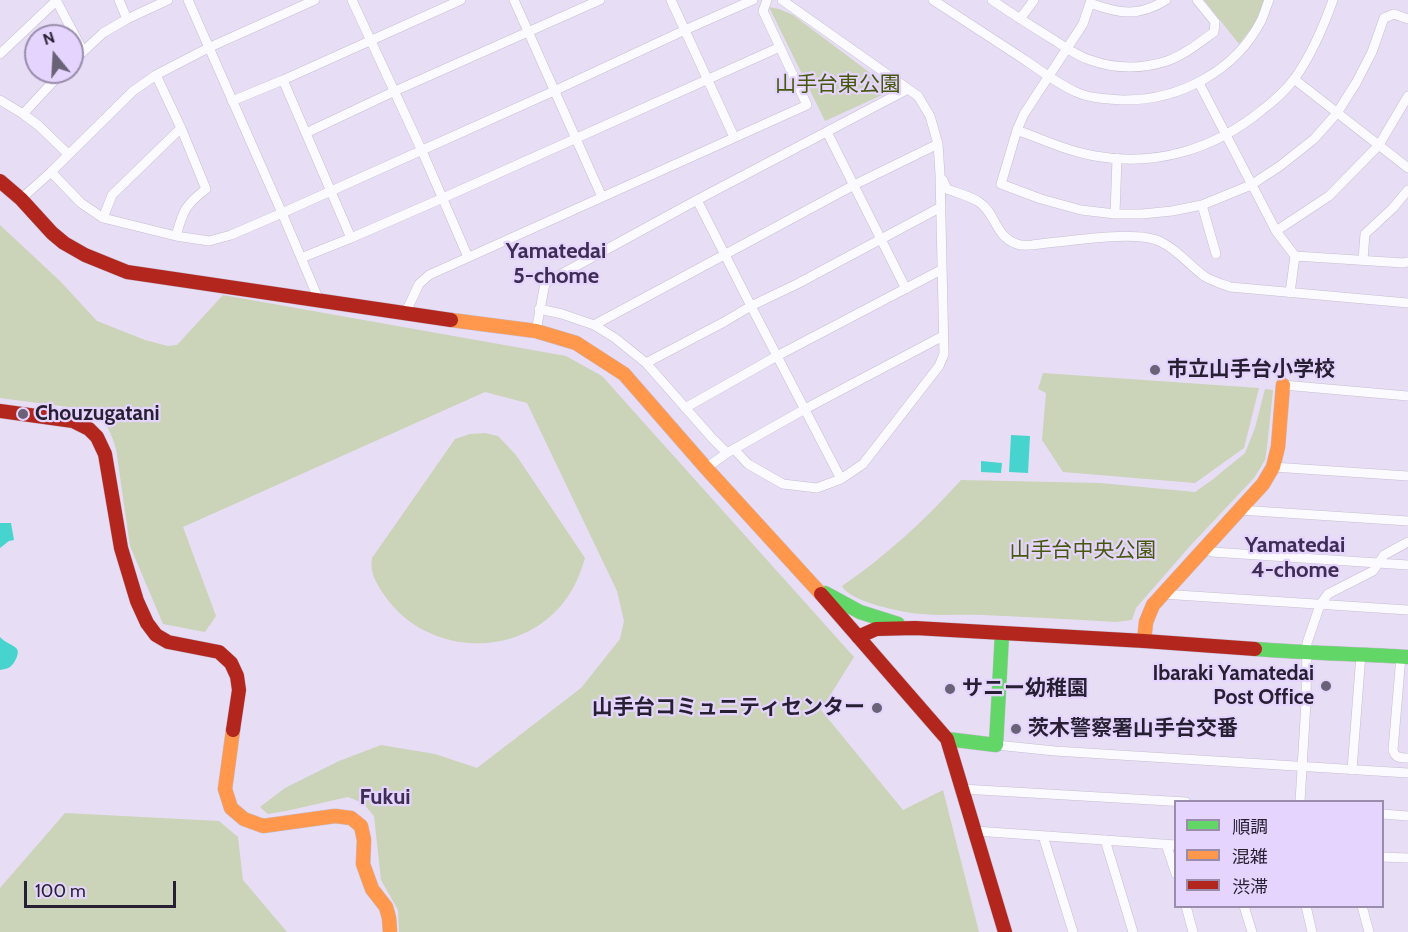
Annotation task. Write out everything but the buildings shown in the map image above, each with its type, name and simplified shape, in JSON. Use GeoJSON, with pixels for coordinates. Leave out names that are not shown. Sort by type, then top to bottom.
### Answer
{"type":"FeatureCollection","features":[{"type":"Feature","properties":{"kind":"street"},"geometry":{"type":"LineString","coordinates":[[119,0],[126,19]]}},
{"type":"Feature","properties":{"kind":"street"},"geometry":{"type":"LineString","coordinates":[[84,50],[102,33],[168,0]]}},
{"type":"Feature","properties":{"kind":"street"},"geometry":{"type":"LineString","coordinates":[[188,0],[319,300]]}},
{"type":"Feature","properties":{"kind":"street"},"geometry":{"type":"LineString","coordinates":[[21,199],[133,91],[156,75],[208,48],[315,0]]}},
{"type":"Feature","properties":{"kind":"street"},"geometry":{"type":"LineString","coordinates":[[352,0],[422,150],[468,257]]}},
{"type":"Feature","properties":{"kind":"street"},"geometry":{"type":"LineString","coordinates":[[232,101],[461,0]]}},
{"type":"Feature","properties":{"kind":"street"},"geometry":{"type":"LineString","coordinates":[[514,0],[603,197]]}},
{"type":"Feature","properties":{"kind":"street"},"geometry":{"type":"LineString","coordinates":[[306,133],[600,0]]}},
{"type":"Feature","properties":{"kind":"street"},"geometry":{"type":"LineString","coordinates":[[671,0],[734,137]]}},
{"type":"Feature","properties":{"kind":"street"},"geometry":{"type":"LineString","coordinates":[[51,172],[81,202],[103,218],[176,236],[209,241],[231,235],[282,213],[554,92],[753,0]]}},
{"type":"Feature","properties":{"kind":"street"},"geometry":{"type":"LineString","coordinates":[[405,314],[419,284],[429,275],[807,105],[763,11],[767,0]]}},
{"type":"Feature","properties":{"kind":"street"},"geometry":{"type":"LineString","coordinates":[[539,309],[562,314],[594,326],[615,338],[646,363],[685,408],[730,451],[783,484],[817,488],[841,479],[863,464],[939,366],[944,354],[938,144],[930,116],[918,96],[782,0]]}},
{"type":"Feature","properties":{"kind":"street"},"geometry":{"type":"LineString","coordinates":[[933,0],[1076,92],[1105,99],[1137,100],[1174,93],[1198,83],[1219,70],[1243,47],[1261,21],[1269,0]]}},
{"type":"Feature","properties":{"kind":"street"},"geometry":{"type":"LineString","coordinates":[[992,0],[1088,60],[1130,68],[1166,61],[1183,54],[1214,32],[1215,22],[1197,0]]}},
{"type":"Feature","properties":{"kind":"street"},"geometry":{"type":"LineString","coordinates":[[1020,19],[1034,0]]}},
{"type":"Feature","properties":{"kind":"street"},"geometry":{"type":"LineString","coordinates":[[1166,0],[1140,12],[1107,9],[1091,2],[1083,24],[1024,114],[1001,184],[1041,199],[1081,210],[1115,214],[1172,211],[1202,205],[1251,185],[1314,139],[1337,113],[1356,83],[1372,52],[1384,18],[1394,14],[1408,19]]}},
{"type":"Feature","properties":{"kind":"street"},"geometry":{"type":"LineString","coordinates":[[1017,130],[1062,147],[1095,156],[1141,159],[1192,149],[1226,136],[1274,100],[1294,79],[1315,47],[1333,0]]}},
{"type":"Feature","properties":{"kind":"street"},"geometry":{"type":"LineString","coordinates":[[0,54],[56,1],[68,24]]}},
{"type":"Feature","properties":{"kind":"street"},"geometry":{"type":"LineString","coordinates":[[301,258],[442,198],[780,47]]}},
{"type":"Feature","properties":{"kind":"street"},"geometry":{"type":"LineString","coordinates":[[156,75],[206,189],[183,211],[176,236]]}},
{"type":"Feature","properties":{"kind":"street"},"geometry":{"type":"LineString","coordinates":[[1294,79],[1408,168]]}},
{"type":"Feature","properties":{"kind":"street"},"geometry":{"type":"LineString","coordinates":[[283,80],[351,238]]}},
{"type":"Feature","properties":{"kind":"street"},"geometry":{"type":"LineString","coordinates":[[1198,83],[1276,231],[1295,256],[1290,293]]}},
{"type":"Feature","properties":{"kind":"street"},"geometry":{"type":"LineString","coordinates":[[23,114],[51,84]]}},
{"type":"Feature","properties":{"kind":"street"},"geometry":{"type":"LineString","coordinates":[[536,331],[545,283],[908,89]]}},
{"type":"Feature","properties":{"kind":"street"},"geometry":{"type":"LineString","coordinates":[[1276,231],[1329,196],[1378,145],[1408,96]]}},
{"type":"Feature","properties":{"kind":"street"},"geometry":{"type":"LineString","coordinates":[[0,100],[38,125],[68,154]]}},
{"type":"Feature","properties":{"kind":"street"},"geometry":{"type":"LineString","coordinates":[[103,218],[112,195],[181,128]]}},
{"type":"Feature","properties":{"kind":"street"},"geometry":{"type":"LineString","coordinates":[[827,132],[906,289]]}},
{"type":"Feature","properties":{"kind":"street"},"geometry":{"type":"LineString","coordinates":[[594,326],[854,185],[938,144]]}},
{"type":"Feature","properties":{"kind":"street"},"geometry":{"type":"LineString","coordinates":[[1115,214],[1117,158]]}},
{"type":"Feature","properties":{"kind":"street"},"geometry":{"type":"LineString","coordinates":[[940,174],[947,189],[980,202],[992,216],[998,230],[1018,244],[1032,245],[1120,236],[1145,237],[1159,241],[1177,252],[1206,277],[1230,287],[1408,303]]}},
{"type":"Feature","properties":{"kind":"street"},"geometry":{"type":"LineString","coordinates":[[0,181],[64,243],[84,255],[127,272],[405,314],[536,331],[576,343],[624,374],[705,468],[814,586],[947,740],[1005,932]]}},
{"type":"Feature","properties":{"kind":"street"},"geometry":{"type":"LineString","coordinates":[[1363,260],[1365,234],[1393,208],[1408,190]]}},
{"type":"Feature","properties":{"kind":"street"},"geometry":{"type":"LineString","coordinates":[[697,200],[841,479]]}},
{"type":"Feature","properties":{"kind":"street"},"geometry":{"type":"LineString","coordinates":[[1202,205],[1216,254]]}},
{"type":"Feature","properties":{"kind":"street"},"geometry":{"type":"LineString","coordinates":[[646,363],[941,207]]}},
{"type":"Feature","properties":{"kind":"street"},"geometry":{"type":"LineString","coordinates":[[1295,256],[1408,262]]}},
{"type":"Feature","properties":{"kind":"street"},"geometry":{"type":"LineString","coordinates":[[685,408],[777,356],[941,270]]}},
{"type":"Feature","properties":{"kind":"street"},"geometry":{"type":"LineString","coordinates":[[705,468],[730,451],[805,409],[943,336]]}},
{"type":"Feature","properties":{"kind":"street"},"geometry":{"type":"LineString","coordinates":[[1144,641],[1147,614],[1162,594],[1263,484],[1273,467],[1278,447],[1283,385],[1408,396]]}},
{"type":"Feature","properties":{"kind":"street"},"geometry":{"type":"LineString","coordinates":[[0,411],[73,421],[96,434],[105,454],[121,548],[137,601],[147,623],[156,635],[168,642],[219,652],[231,663],[237,676],[239,690],[225,789],[231,808],[244,819],[263,826],[335,816],[351,818],[361,826],[364,840],[363,864],[372,889],[386,907],[390,932]]}},
{"type":"Feature","properties":{"kind":"street"},"geometry":{"type":"LineString","coordinates":[[1273,467],[1408,476]]}},
{"type":"Feature","properties":{"kind":"street"},"geometry":{"type":"LineString","coordinates":[[1239,510],[1408,521]]}},
{"type":"Feature","properties":{"kind":"street"},"geometry":{"type":"LineString","coordinates":[[1300,800],[1306,702],[1306,643],[1320,605],[1328,594],[1373,571],[1384,555],[1408,542]]}},
{"type":"Feature","properties":{"kind":"street"},"geometry":{"type":"LineString","coordinates":[[1204,548],[1212,552],[1408,565]]}},
{"type":"Feature","properties":{"kind":"street"},"geometry":{"type":"LineString","coordinates":[[814,586],[848,607],[876,618],[915,628]]}},
{"type":"Feature","properties":{"kind":"street"},"geometry":{"type":"LineString","coordinates":[[1162,594],[1408,610]]}},
{"type":"Feature","properties":{"kind":"street"},"geometry":{"type":"LineString","coordinates":[[858,637],[876,629],[915,628],[1306,653],[1405,656],[1393,750],[1394,755],[1399,758],[1408,758]]}},
{"type":"Feature","properties":{"kind":"street"},"geometry":{"type":"LineString","coordinates":[[996,745],[1002,634]]}},
{"type":"Feature","properties":{"kind":"street"},"geometry":{"type":"LineString","coordinates":[[1352,770],[1361,654]]}},
{"type":"Feature","properties":{"kind":"street"},"geometry":{"type":"LineString","coordinates":[[947,740],[1055,751],[1408,773]]}},
{"type":"Feature","properties":{"kind":"street"},"geometry":{"type":"LineString","coordinates":[[962,789],[1174,800]]}},
{"type":"Feature","properties":{"kind":"street"},"geometry":{"type":"LineString","coordinates":[[1384,814],[1408,816]]}},
{"type":"Feature","properties":{"kind":"street"},"geometry":{"type":"LineString","coordinates":[[975,831],[1171,844],[1174,862]]}},
{"type":"Feature","properties":{"kind":"street"},"geometry":{"type":"LineString","coordinates":[[1043,836],[1073,932]]}},
{"type":"Feature","properties":{"kind":"street"},"geometry":{"type":"LineString","coordinates":[[1105,840],[1133,932]]}},
{"type":"Feature","properties":{"kind":"street"},"geometry":{"type":"LineString","coordinates":[[1384,857],[1408,859]]}},
{"type":"Feature","properties":{"kind":"street"},"geometry":{"type":"LineString","coordinates":[[1187,908],[1193,932]]}},
{"type":"Feature","properties":{"kind":"street"},"geometry":{"type":"LineString","coordinates":[[1245,908],[1252,932]]}},
{"type":"Feature","properties":{"kind":"street"},"geometry":{"type":"LineString","coordinates":[[1306,908],[1312,932]]}},
{"type":"Feature","properties":{"kind":"street"},"geometry":{"type":"LineString","coordinates":[[1363,908],[1369,932]]}},
{"type":"Feature","properties":{"kind":"green space"},"geometry":{"type":"Polygon","coordinates":[[[1204,0],[1265,0],[1254,25],[1239,44],[1204,0]]]}},
{"type":"Feature","properties":{"kind":"green space","name":"山手台東公園"},"geometry":{"type":"Polygon","coordinates":[[[769,7],[793,15],[893,90],[825,121],[769,7]]]}},
{"type":"Feature","properties":{"kind":"green space"},"geometry":{"type":"Polygon","coordinates":[[[0,225],[60,281],[97,321],[145,340],[168,346],[177,345],[223,295],[566,356],[602,376],[854,657],[821,710],[903,810],[943,790],[979,932],[399,932],[398,910],[381,880],[374,816],[363,803],[348,797],[268,814],[260,807],[285,788],[339,761],[381,745],[435,754],[477,768],[581,688],[620,639],[624,621],[617,591],[527,403],[485,392],[183,527],[216,616],[205,632],[163,624],[130,546],[116,449],[105,424],[83,409],[0,398],[0,225]]]}},
{"type":"Feature","properties":{"kind":"green space"},"geometry":{"type":"Polygon","coordinates":[[[1043,373],[1259,388],[1244,448],[1195,483],[1063,472],[1042,440],[1046,393],[1038,389],[1043,373]]]}},
{"type":"Feature","properties":{"kind":"green space","name":"山手台中央公園"},"geometry":{"type":"Polygon","coordinates":[[[1265,389],[1273,390],[1265,460],[1254,478],[1136,608],[1132,620],[1116,622],[914,613],[866,602],[847,592],[842,586],[905,537],[961,480],[1100,483],[1195,492],[1245,453],[1255,428],[1265,389]]]}},
{"type":"Feature","properties":{"kind":"green space"},"geometry":{"type":"Polygon","coordinates":[[[485,433],[498,436],[516,455],[585,558],[577,581],[565,601],[554,613],[534,628],[512,638],[489,643],[465,643],[442,638],[421,628],[401,614],[379,587],[374,578],[371,563],[372,558],[455,439],[470,434],[485,433]]]}},
{"type":"Feature","properties":{"kind":"green space"},"geometry":{"type":"Polygon","coordinates":[[[65,813],[219,821],[238,837],[243,880],[287,932],[0,932],[0,888],[65,813]]]}},
{"type":"Feature","properties":{"kind":"shaded area"},"geometry":{"type":"Polygon","coordinates":[[[1011,435],[1030,436],[1028,473],[1009,472],[1011,435]]]}},
{"type":"Feature","properties":{"kind":"shaded area"},"geometry":{"type":"Polygon","coordinates":[[[981,461],[1002,463],[1001,473],[981,472],[981,461]]]}},
{"type":"Feature","properties":{"kind":"shaded area"},"geometry":{"type":"Polygon","coordinates":[[[0,523],[11,523],[14,540],[0,548],[0,523]]]}},
{"type":"Feature","properties":{"kind":"shaded area"},"geometry":{"type":"Polygon","coordinates":[[[0,637],[16,648],[18,654],[12,666],[0,670],[0,637]]]}},
{"type":"Feature","properties":{"kind":"traffic: fast"},"geometry":{"type":"LineString","coordinates":[[825,593],[860,612],[898,624]]}},
{"type":"Feature","properties":{"kind":"traffic: fast"},"geometry":{"type":"LineString","coordinates":[[947,739],[996,745],[1002,634]]}},
{"type":"Feature","properties":{"kind":"traffic: fast"},"geometry":{"type":"LineString","coordinates":[[1255,649],[1408,657]]}},
{"type":"Feature","properties":{"kind":"traffic: slow"},"geometry":{"type":"LineString","coordinates":[[451,320],[536,331],[576,343],[624,374],[821,594]]}},
{"type":"Feature","properties":{"kind":"traffic: slow"},"geometry":{"type":"LineString","coordinates":[[1144,641],[1146,622],[1153,605],[1263,484],[1273,467],[1278,447],[1283,385]]}},
{"type":"Feature","properties":{"kind":"traffic: slow"},"geometry":{"type":"LineString","coordinates":[[233,730],[225,789],[231,808],[244,819],[263,826],[335,816],[351,818],[361,826],[364,840],[363,864],[372,889],[386,907],[390,932]]}},
{"type":"Feature","properties":{"kind":"traffic: jam"},"geometry":{"type":"LineString","coordinates":[[0,181],[64,243],[85,255],[127,272],[451,320]]}},
{"type":"Feature","properties":{"kind":"traffic: jam"},"geometry":{"type":"LineString","coordinates":[[0,411],[73,421],[89,429],[97,437],[105,454],[121,548],[137,601],[147,623],[156,635],[168,642],[219,652],[231,663],[237,676],[239,690],[233,730]]}},
{"type":"Feature","properties":{"kind":"traffic: jam"},"geometry":{"type":"LineString","coordinates":[[821,594],[947,739],[1005,932]]}},
{"type":"Feature","properties":{"kind":"traffic: jam"},"geometry":{"type":"LineString","coordinates":[[858,637],[876,629],[915,628],[1255,649]]}},
{"type":"Feature","properties":{"kind":"place","name":"市立山手台小学校"},"geometry":{"type":"Point","coordinates":[1155,370]}},
{"type":"Feature","properties":{"kind":"place","name":"Chouzugatani"},"geometry":{"type":"Point","coordinates":[23,414]}},
{"type":"Feature","properties":{"kind":"place","name":"Ibaraki Yamatedai Post Office"},"geometry":{"type":"Point","coordinates":[1326,686]}},
{"type":"Feature","properties":{"kind":"place","name":"サニー幼稚園"},"geometry":{"type":"Point","coordinates":[950,689]}},
{"type":"Feature","properties":{"kind":"place","name":"山手台コミュニティセンター"},"geometry":{"type":"Point","coordinates":[877,708]}},
{"type":"Feature","properties":{"kind":"place","name":"茨木警察署山手台交番"},"geometry":{"type":"Point","coordinates":[1016,729]}},
{"type":"Feature","properties":{"kind":"district","name":"Yamatedai 5-chome"},"geometry":{"type":"Point","coordinates":[556,264]}},
{"type":"Feature","properties":{"kind":"district","name":"Yamatedai 4-chome"},"geometry":{"type":"Point","coordinates":[1295,558]}},
{"type":"Feature","properties":{"kind":"district","name":"Fukui"},"geometry":{"type":"Point","coordinates":[385,798]}}]}
